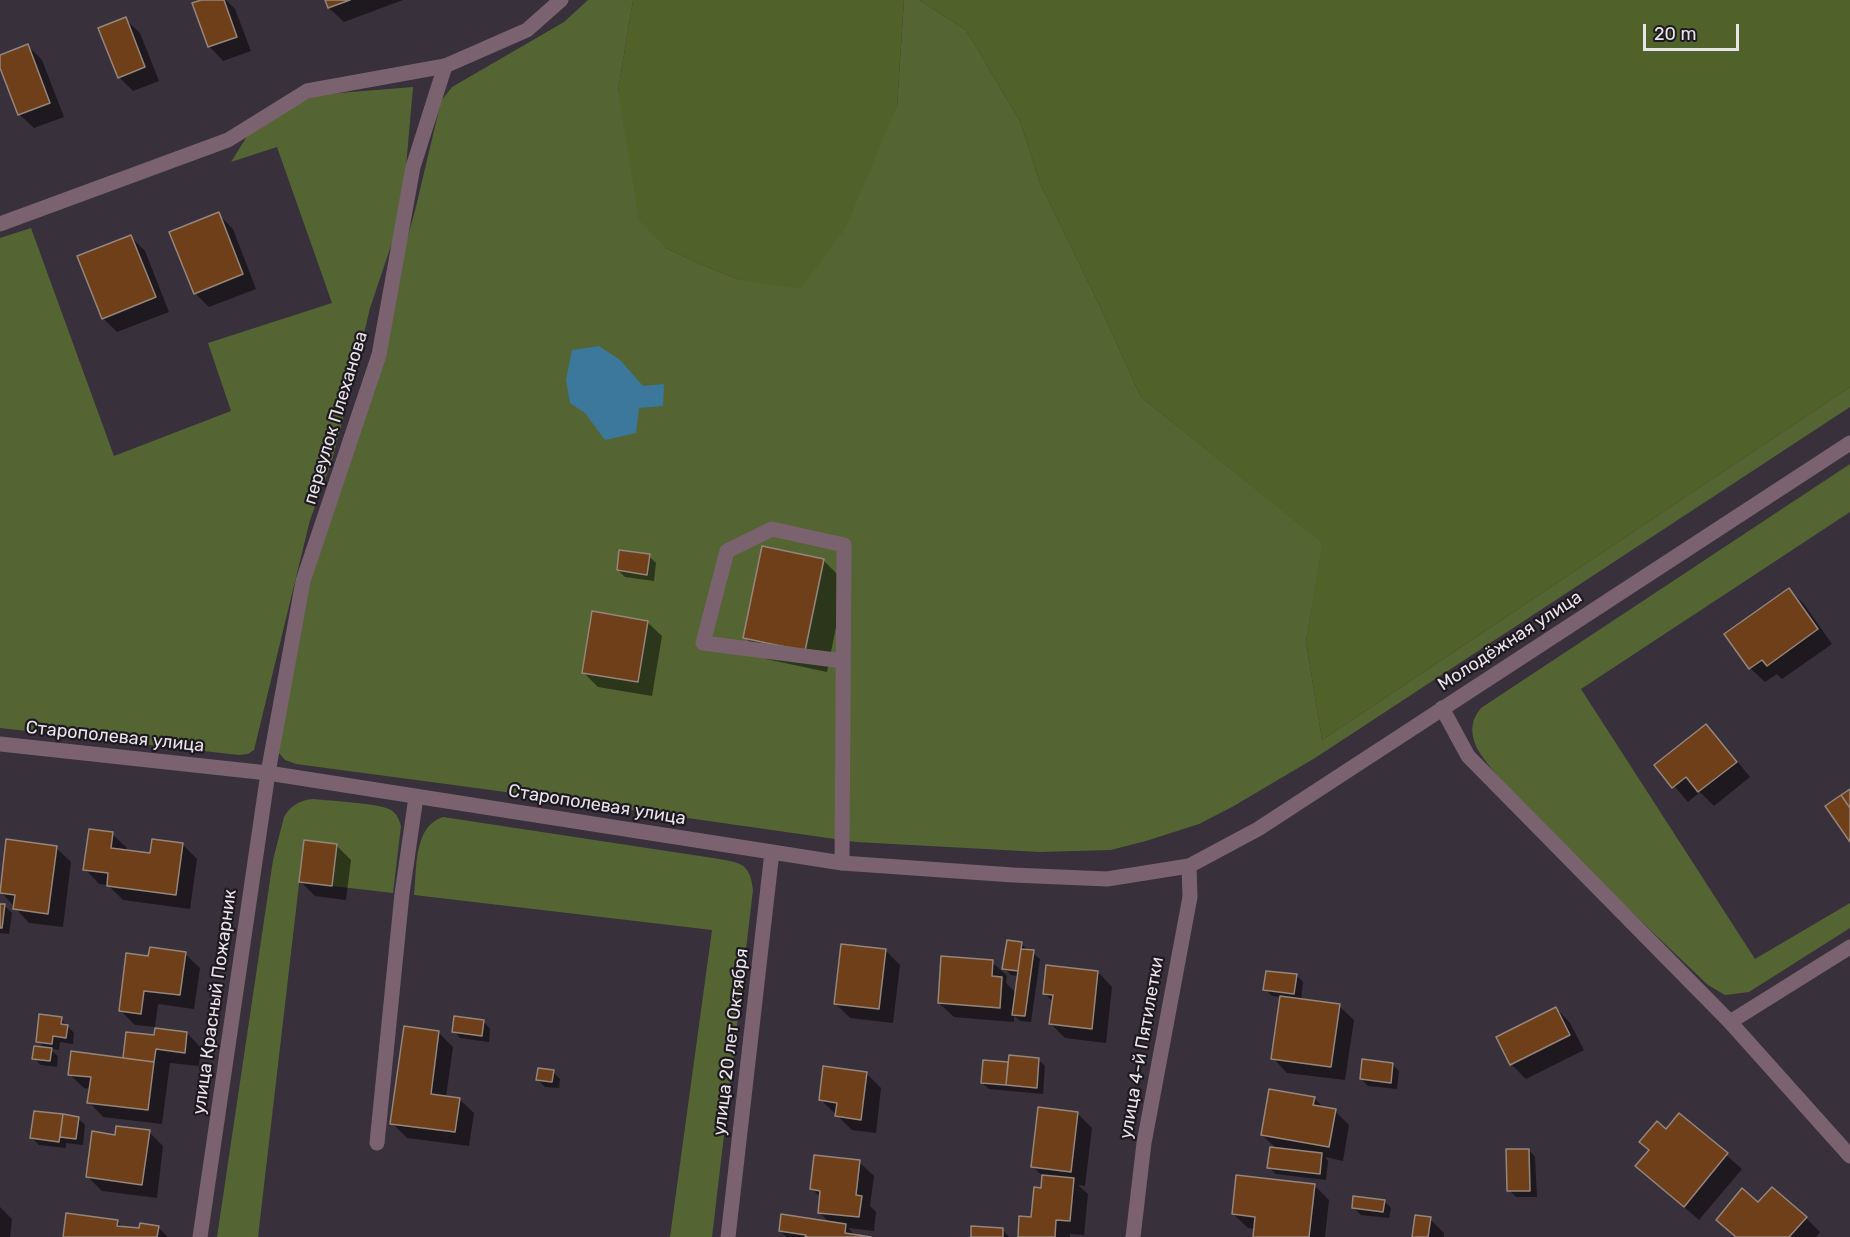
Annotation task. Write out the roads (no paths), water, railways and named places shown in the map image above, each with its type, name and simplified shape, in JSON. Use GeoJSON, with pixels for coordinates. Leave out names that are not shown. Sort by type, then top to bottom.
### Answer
{"type":"FeatureCollection","features":[{"type":"Feature","properties":{"kind":"street"},"geometry":{"type":"LineString","coordinates":[[0,224],[228,140],[308,91],[445,66],[527,30],[561,0]]}},
{"type":"Feature","properties":{"kind":"street","name":"переулок Плеханова"},"geometry":{"type":"LineString","coordinates":[[268,773],[303,581],[379,355],[413,167],[445,66]]}},
{"type":"Feature","properties":{"kind":"street","name":"Молодёжная улица"},"geometry":{"type":"LineString","coordinates":[[1189,866],[1258,829],[1850,443]]}},
{"type":"Feature","properties":{"kind":"street"},"geometry":{"type":"LineString","coordinates":[[842,863],[844,545],[772,529],[727,551],[703,643],[843,661]]}},
{"type":"Feature","properties":{"kind":"street"},"geometry":{"type":"LineString","coordinates":[[1442,708],[1468,756],[1730,1022],[1850,1156]]}},
{"type":"Feature","properties":{"kind":"street","name":"Старополевая улица"},"geometry":{"type":"LineString","coordinates":[[0,744],[268,773],[842,863],[1107,879],[1189,866]]}},
{"type":"Feature","properties":{"kind":"street","name":"улица Красный Пожарник"},"geometry":{"type":"LineString","coordinates":[[200,1237],[268,773]]}},
{"type":"Feature","properties":{"kind":"street"},"geometry":{"type":"LineString","coordinates":[[377,1143],[402,894],[416,797]]}},
{"type":"Feature","properties":{"kind":"street","name":"улица 20 лет Октября"},"geometry":{"type":"LineString","coordinates":[[728,1237],[772,852]]}},
{"type":"Feature","properties":{"kind":"street","name":"улица 4-й Пятилетки"},"geometry":{"type":"LineString","coordinates":[[1133,1237],[1144,1143],[1190,897],[1189,866]]}},
{"type":"Feature","properties":{"kind":"street"},"geometry":{"type":"LineString","coordinates":[[1730,1022],[1850,946]]}},
{"type":"Feature","properties":{"kind":"water"},"geometry":{"type":"Polygon","coordinates":[[[599,346],[620,360],[643,386],[664,384],[663,406],[639,408],[636,433],[605,440],[585,413],[570,403],[566,380],[572,350],[599,346]]]}}]}
